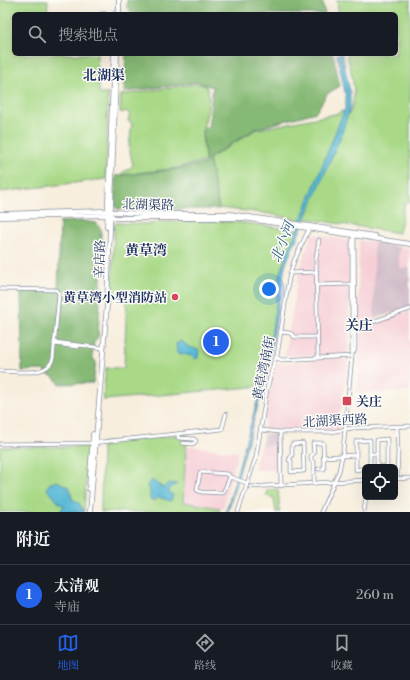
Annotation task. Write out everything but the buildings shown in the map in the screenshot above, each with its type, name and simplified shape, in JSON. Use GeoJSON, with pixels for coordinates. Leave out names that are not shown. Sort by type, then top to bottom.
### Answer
{"type":"FeatureCollection","features":[{"type":"Feature","properties":{"kind":"main road"},"geometry":{"type":"LineString","coordinates":[[117,12],[118,0]]}},
{"type":"Feature","properties":{"kind":"main road","name":"辛店路"},"geometry":{"type":"LineString","coordinates":[[109,214],[114,56]]}},
{"type":"Feature","properties":{"kind":"main road","name":"辛店路"},"geometry":{"type":"LineString","coordinates":[[89,512],[102,349],[117,56]]}},
{"type":"Feature","properties":{"kind":"main road","name":"北湖渠路"},"geometry":{"type":"LineString","coordinates":[[0,214],[230,214],[307,227]]}},
{"type":"Feature","properties":{"kind":"main road","name":"北湖渠路"},"geometry":{"type":"LineString","coordinates":[[0,217],[109,214]]}},
{"type":"Feature","properties":{"kind":"main road"},"geometry":{"type":"LineString","coordinates":[[307,227],[410,243]]}},
{"type":"Feature","properties":{"kind":"street","name":"黄草湾南街"},"geometry":{"type":"LineString","coordinates":[[238,512],[262,430],[267,389],[274,362],[277,358],[290,273],[307,227]]}},
{"type":"Feature","properties":{"kind":"street"},"geometry":{"type":"LineString","coordinates":[[352,356],[355,348],[354,234]]}},
{"type":"Feature","properties":{"kind":"street"},"geometry":{"type":"LineString","coordinates":[[318,358],[316,258],[320,240]]}},
{"type":"Feature","properties":{"kind":"street"},"geometry":{"type":"LineString","coordinates":[[290,273],[317,272]]}},
{"type":"Feature","properties":{"kind":"street"},"geometry":{"type":"LineString","coordinates":[[317,285],[354,284]]}},
{"type":"Feature","properties":{"kind":"street"},"geometry":{"type":"LineString","coordinates":[[322,512],[334,483],[342,456],[352,356],[354,284]]}},
{"type":"Feature","properties":{"kind":"street"},"geometry":{"type":"LineString","coordinates":[[0,290],[58,291],[52,362],[44,370],[0,371]]}},
{"type":"Feature","properties":{"kind":"street"},"geometry":{"type":"LineString","coordinates":[[355,328],[410,309]]}},
{"type":"Feature","properties":{"kind":"street"},"geometry":{"type":"LineString","coordinates":[[280,332],[290,333],[295,337],[318,337]]}},
{"type":"Feature","properties":{"kind":"street"},"geometry":{"type":"LineString","coordinates":[[54,343],[102,349]]}},
{"type":"Feature","properties":{"kind":"street"},"geometry":{"type":"LineString","coordinates":[[277,358],[282,360],[352,356]]}},
{"type":"Feature","properties":{"kind":"street"},"geometry":{"type":"LineString","coordinates":[[0,444],[94,443],[222,429],[226,414]]}},
{"type":"Feature","properties":{"kind":"street"},"geometry":{"type":"LineString","coordinates":[[315,432],[315,425],[317,424]]}},
{"type":"Feature","properties":{"kind":"street","name":"北湖渠西路"},"geometry":{"type":"LineString","coordinates":[[262,430],[280,432],[315,432],[352,428],[410,426]]}},
{"type":"Feature","properties":{"kind":"street"},"geometry":{"type":"LineString","coordinates":[[397,427],[397,464]]}},
{"type":"Feature","properties":{"kind":"street"},"geometry":{"type":"LineString","coordinates":[[280,432],[281,486]]}},
{"type":"Feature","properties":{"kind":"street"},"geometry":{"type":"LineString","coordinates":[[178,434],[178,438],[194,439],[196,441],[193,444],[182,443]]}},
{"type":"Feature","properties":{"kind":"street"},"geometry":{"type":"LineString","coordinates":[[377,464],[376,440],[387,439],[387,464]]}},
{"type":"Feature","properties":{"kind":"street"},"geometry":{"type":"LineString","coordinates":[[362,469],[356,470],[356,441],[370,440],[370,464]]}},
{"type":"Feature","properties":{"kind":"street"},"geometry":{"type":"LineString","coordinates":[[303,443],[303,457],[304,471],[292,472],[289,457],[292,455],[292,444],[303,443]]}},
{"type":"Feature","properties":{"kind":"street"},"geometry":{"type":"LineString","coordinates":[[311,457],[314,453],[313,443],[323,443],[324,469],[318,469]]}},
{"type":"Feature","properties":{"kind":"street"},"geometry":{"type":"LineString","coordinates":[[370,454],[377,454]]}},
{"type":"Feature","properties":{"kind":"street"},"geometry":{"type":"LineString","coordinates":[[324,457],[356,455]]}},
{"type":"Feature","properties":{"kind":"street"},"geometry":{"type":"LineString","coordinates":[[303,457],[311,457]]}},
{"type":"Feature","properties":{"kind":"street"},"geometry":{"type":"LineString","coordinates":[[311,457],[311,460],[314,463],[314,484]]}},
{"type":"Feature","properties":{"kind":"street"},"geometry":{"type":"LineString","coordinates":[[230,477],[223,493],[201,492],[197,490],[200,472],[228,474],[230,477],[247,483]]}},
{"type":"Feature","properties":{"kind":"street"},"geometry":{"type":"LineString","coordinates":[[398,479],[410,478]]}},
{"type":"Feature","properties":{"kind":"street"},"geometry":{"type":"LineString","coordinates":[[250,487],[362,480]]}},
{"type":"Feature","properties":{"kind":"street"},"geometry":{"type":"LineString","coordinates":[[364,512],[366,500]]}},
{"type":"Feature","properties":{"kind":"shaded area"},"geometry":{"type":"Polygon","coordinates":[[[312,234],[347,240],[349,242],[349,350],[346,354],[285,356],[299,270],[312,234]]]}},
{"type":"Feature","properties":{"kind":"shaded area"},"geometry":{"type":"Polygon","coordinates":[[[359,240],[374,242],[374,320],[358,325],[359,240]]]}},
{"type":"Feature","properties":{"kind":"shaded area"},"geometry":{"type":"Polygon","coordinates":[[[374,242],[399,247],[399,268],[410,268],[410,307],[374,319],[374,242]]]}},
{"type":"Feature","properties":{"kind":"shaded area"},"geometry":{"type":"Polygon","coordinates":[[[399,247],[410,248],[410,268],[399,268],[399,247]]]}},
{"type":"Feature","properties":{"kind":"shaded area"},"geometry":{"type":"Polygon","coordinates":[[[410,311],[410,392],[356,393],[359,371],[360,328],[410,311]]]}},
{"type":"Feature","properties":{"kind":"shaded area"},"geometry":{"type":"Polygon","coordinates":[[[349,357],[338,430],[264,430],[268,391],[271,391],[274,364],[349,357]]]}},
{"type":"Feature","properties":{"kind":"shaded area"},"geometry":{"type":"Polygon","coordinates":[[[264,434],[278,434],[278,445],[261,446],[264,434]]]}},
{"type":"Feature","properties":{"kind":"shaded area"},"geometry":{"type":"Polygon","coordinates":[[[278,445],[279,470],[254,470],[260,446],[278,445]]]}},
{"type":"Feature","properties":{"kind":"shaded area"},"geometry":{"type":"Polygon","coordinates":[[[187,446],[238,452],[223,508],[184,502],[187,446]]]}},
{"type":"Feature","properties":{"kind":"green space"},"geometry":{"type":"Polygon","coordinates":[[[0,0],[48,0],[47,12],[12,12],[12,56],[97,56],[99,94],[108,94],[106,179],[0,192],[0,0]]]}},
{"type":"Feature","properties":{"kind":"green space"},"geometry":{"type":"Polygon","coordinates":[[[127,0],[322,0],[325,12],[131,12],[127,8],[127,0]]]}},
{"type":"Feature","properties":{"kind":"green space"},"geometry":{"type":"Polygon","coordinates":[[[337,0],[410,0],[410,202],[405,202],[399,233],[309,219],[301,220],[264,213],[219,208],[209,159],[255,130],[340,113],[341,111],[349,114],[352,107],[354,92],[347,56],[398,56],[398,12],[339,12],[337,0]]]}},
{"type":"Feature","properties":{"kind":"green space"},"geometry":{"type":"Polygon","coordinates":[[[126,56],[333,56],[340,86],[327,94],[316,112],[255,129],[209,158],[219,209],[117,209],[115,205],[115,176],[177,169],[206,163],[203,138],[204,128],[208,128],[213,87],[197,82],[124,92],[126,56]]]}},
{"type":"Feature","properties":{"kind":"green space"},"geometry":{"type":"Polygon","coordinates":[[[195,84],[205,85],[209,96],[208,109],[202,136],[205,161],[177,168],[122,175],[122,173],[133,166],[129,147],[132,123],[128,121],[130,113],[124,111],[123,113],[120,112],[121,95],[195,84]]]}},
{"type":"Feature","properties":{"kind":"green space"},"geometry":{"type":"Polygon","coordinates":[[[83,221],[96,223],[101,229],[101,238],[103,241],[98,337],[94,342],[92,357],[96,362],[93,383],[60,384],[52,376],[45,373],[44,370],[22,371],[21,291],[58,290],[60,222],[83,221]]]}},
{"type":"Feature","properties":{"kind":"green space"},"geometry":{"type":"Polygon","coordinates":[[[158,222],[237,222],[298,230],[282,266],[267,372],[263,386],[103,400],[106,368],[124,368],[127,296],[112,294],[114,224],[151,224],[158,222]]]}},
{"type":"Feature","properties":{"kind":"green space"},"geometry":{"type":"Polygon","coordinates":[[[187,434],[183,502],[220,508],[219,512],[101,512],[102,443],[187,434]]]}},
{"type":"Feature","properties":{"kind":"green space"},"geometry":{"type":"Polygon","coordinates":[[[0,447],[88,448],[84,512],[0,512],[0,447]]]}},
{"type":"Feature","properties":{"kind":"green space"},"geometry":{"type":"Polygon","coordinates":[[[278,489],[280,512],[276,512],[274,498],[267,496],[267,490],[278,489]]]}},
{"type":"Feature","properties":{"kind":"water"},"geometry":{"type":"Polygon","coordinates":[[[337,56],[342,56],[350,92],[350,108],[340,138],[285,266],[268,370],[228,512],[226,512],[267,366],[280,272],[346,106],[346,97],[337,56]]]}},
{"type":"Feature","properties":{"kind":"water"},"geometry":{"type":"Polygon","coordinates":[[[181,341],[189,347],[199,350],[198,358],[194,359],[193,356],[177,353],[176,344],[181,341]]]}},
{"type":"Feature","properties":{"kind":"water"},"geometry":{"type":"Polygon","coordinates":[[[152,480],[163,488],[169,483],[177,484],[169,489],[169,492],[173,495],[171,501],[158,497],[156,500],[150,500],[150,490],[147,485],[152,480]]]}},
{"type":"Feature","properties":{"kind":"water"},"geometry":{"type":"Polygon","coordinates":[[[57,481],[70,488],[72,499],[79,503],[84,512],[60,512],[64,505],[60,504],[47,489],[49,484],[57,481]]]}},
{"type":"Feature","properties":{"kind":"place","name":"黄草湾小型消防站"},"geometry":{"type":"Point","coordinates":[175,297]}},
{"type":"Feature","properties":{"kind":"place","name":"太清观"},"geometry":{"type":"Point","coordinates":[216,342]}},
{"type":"Feature","properties":{"kind":"place","name":"关庄"},"geometry":{"type":"Point","coordinates":[347,401]}},
{"type":"Feature","properties":{"kind":"district","name":"北湖渠"},"geometry":{"type":"Point","coordinates":[104,75]}},
{"type":"Feature","properties":{"kind":"district","name":"黄草湾"},"geometry":{"type":"Point","coordinates":[146,250]}},
{"type":"Feature","properties":{"kind":"district","name":"关庄"},"geometry":{"type":"Point","coordinates":[359,325]}},
{"type":"Feature","properties":{"kind":"water label","name":"北小河"},"geometry":{"type":"Point","coordinates":[282,242]}}]}
